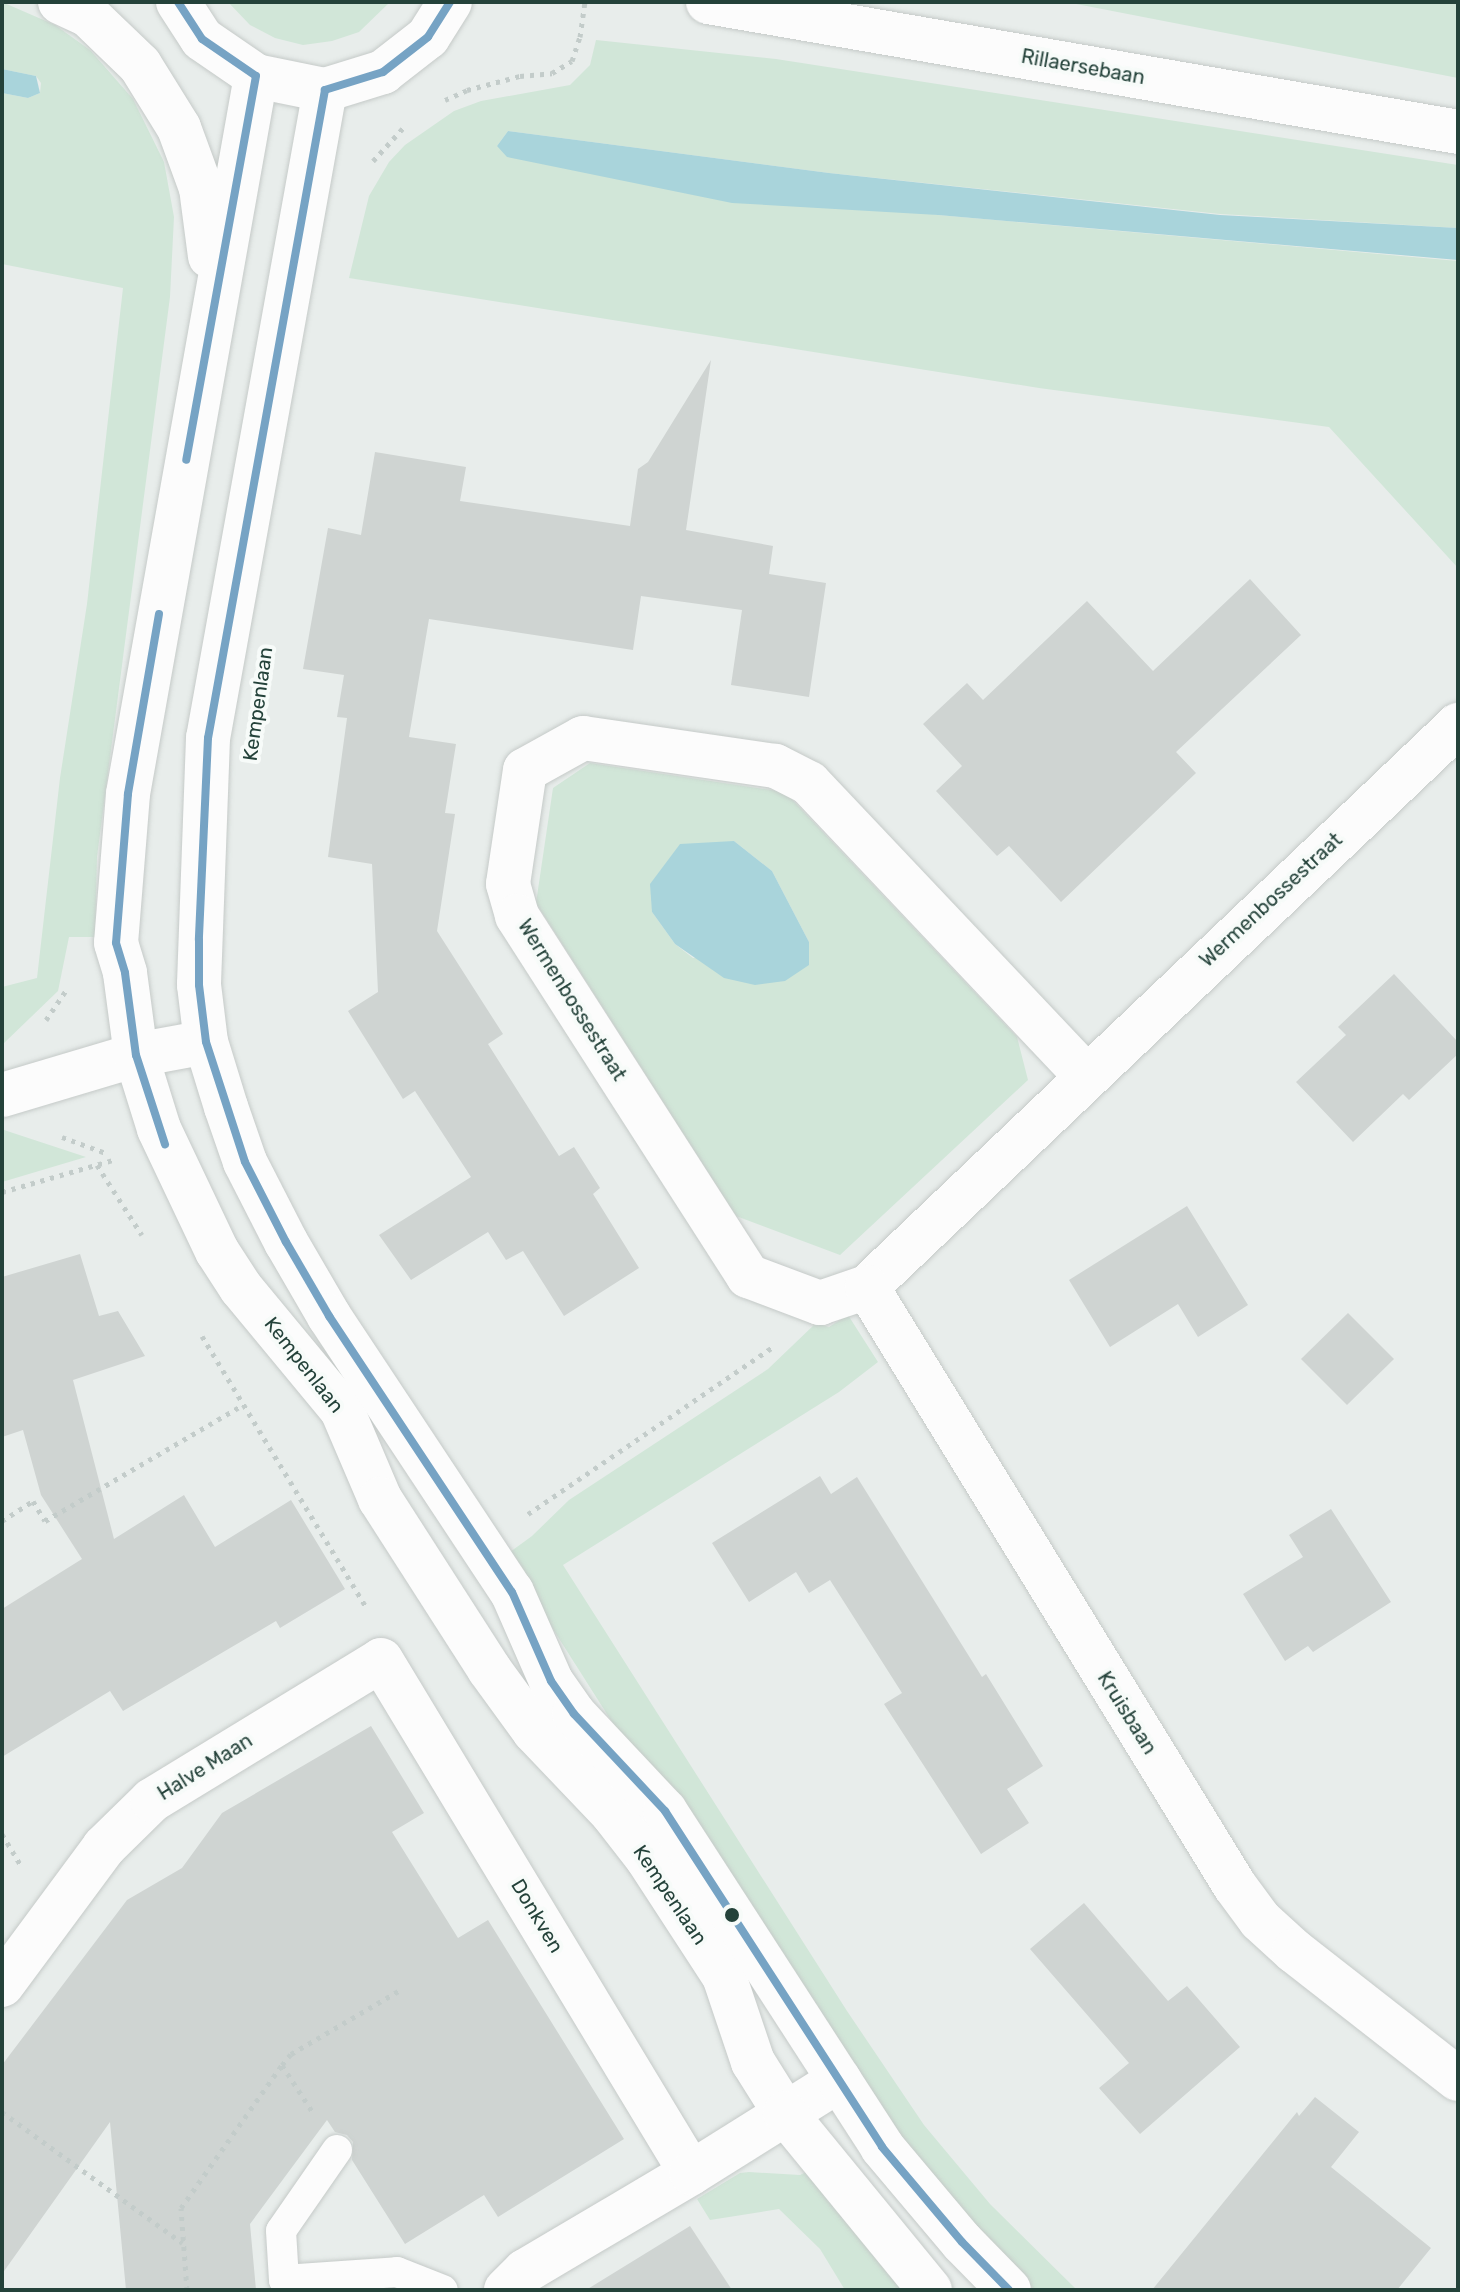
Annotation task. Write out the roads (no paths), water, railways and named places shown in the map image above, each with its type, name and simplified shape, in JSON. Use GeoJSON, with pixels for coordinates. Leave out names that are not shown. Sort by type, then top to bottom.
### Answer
{"type":"FeatureCollection","features":[{"type":"Feature","properties":{"kind":"street","name":"Kempenlaan"},"geometry":{"type":"LineString","coordinates":[[60,2],[88,15],[140,65],[179,128],[201,188],[215,295]]}},
{"type":"Feature","properties":{"kind":"street"},"geometry":{"type":"LineString","coordinates":[[178,2],[202,39],[256,76],[325,90],[383,72],[428,37],[450,2]]}},
{"type":"Feature","properties":{"kind":"street","name":"Rillaersebaan"},"geometry":{"type":"LineString","coordinates":[[708,2],[1458,132]]}},
{"type":"Feature","properties":{"kind":"street","name":"Kempenlaan"},"geometry":{"type":"LineString","coordinates":[[256,76],[128,794],[116,943],[125,973],[136,1055],[159,1129],[217,1251],[241,1288],[342,1410],[380,1499],[498,1681],[534,1731],[612,1813],[647,1858],[724,1976],[753,2062],[785,2113],[930,2290]]}},
{"type":"Feature","properties":{"kind":"street","name":"Kempenlaan"},"geometry":{"type":"LineString","coordinates":[[325,90],[208,738],[199,940],[199,985],[206,1042],[245,1162],[286,1242],[329,1316],[512,1592],[546,1673],[574,1714],[665,1811],[882,2147],[962,2242],[1009,2290]]}},
{"type":"Feature","properties":{"kind":"street","name":"Wermenbossestraat"},"geometry":{"type":"LineString","coordinates":[[1086,1076],[809,783],[775,766],[583,738],[525,770],[508,884],[517,916],[748,1276],[820,1303],[867,1287],[1458,725]]}},
{"type":"Feature","properties":{"kind":"street"},"geometry":{"type":"LineString","coordinates":[[2,1095],[136,1055],[206,1042]]}},
{"type":"Feature","properties":{"kind":"street","name":"Kruisbaan"},"geometry":{"type":"LineString","coordinates":[[867,1287],[1235,1886],[1260,1920],[1294,1951],[1458,2079]]}},
{"type":"Feature","properties":{"kind":"street","name":"Halve Maan"},"geometry":{"type":"LineString","coordinates":[[2,1985],[104,1847],[152,1800],[381,1660]]}},
{"type":"Feature","properties":{"kind":"street","name":"Donkven"},"geometry":{"type":"LineString","coordinates":[[381,1660],[691,2173]]}},
{"type":"Feature","properties":{"kind":"street"},"geometry":{"type":"LineString","coordinates":[[506,2290],[525,2271],[691,2173],[839,2080]]}},
{"type":"Feature","properties":{"kind":"lane"},"geometry":{"type":"LineString","coordinates":[[337,2150],[281,2231],[284,2280],[397,2272],[443,2290]]}},
{"type":"Feature","properties":{"kind":"water"},"geometry":{"type":"Polygon","coordinates":[[[2,69],[36,76],[40,93],[28,98],[2,93],[2,69]]]}},
{"type":"Feature","properties":{"kind":"water"},"geometry":{"type":"Polygon","coordinates":[[[508,131],[829,173],[1220,215],[1458,228],[1458,260],[938,215],[732,203],[507,157],[497,146],[508,131]]]}},
{"type":"Feature","properties":{"kind":"water"},"geometry":{"type":"Polygon","coordinates":[[[734,841],[772,871],[809,942],[809,965],[785,981],[755,985],[724,978],[675,944],[652,912],[650,884],[680,844],[734,841]]]}}]}
